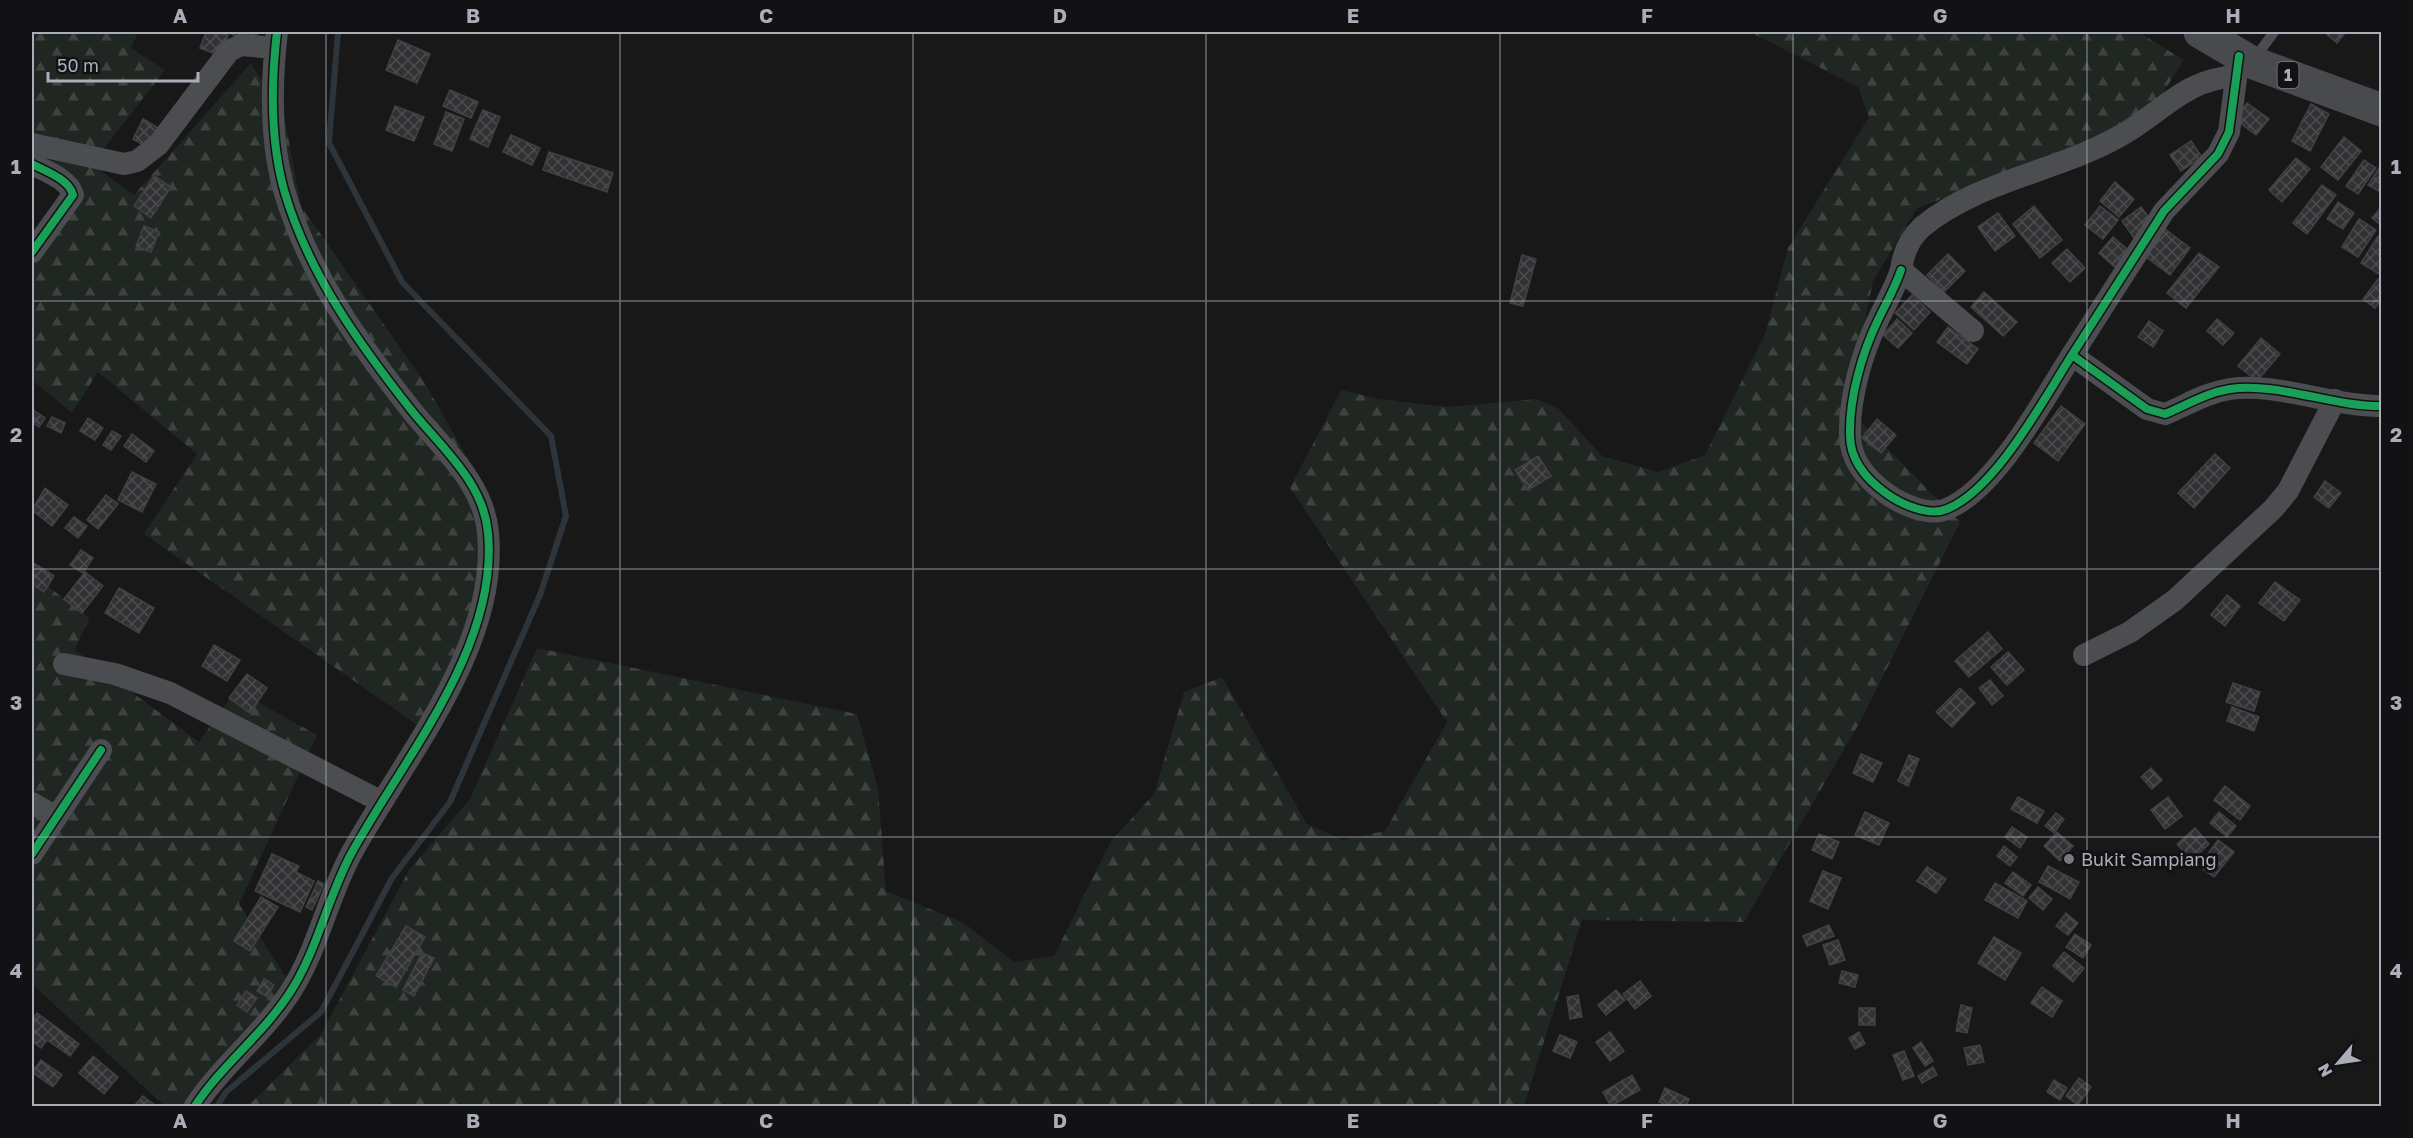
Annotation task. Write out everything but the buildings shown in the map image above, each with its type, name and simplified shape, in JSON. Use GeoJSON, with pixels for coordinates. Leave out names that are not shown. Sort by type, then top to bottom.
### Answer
{"type":"FeatureCollection","features":[{"type":"Feature","properties":{"kind":"highway","name":"1"},"geometry":{"type":"LineString","coordinates":[[2200,32],[2242,65],[2382,110]]}},
{"type":"Feature","properties":{"kind":"street"},"geometry":{"type":"LineString","coordinates":[[32,144],[131,164],[148,155],[158,145],[232,48],[276,40],[274,137],[284,189],[307,249],[330,295],[353,333],[468,479],[480,498],[487,525],[488,562],[484,595],[460,669],[350,856],[292,989],[277,1012],[216,1077],[195,1107]]}},
{"type":"Feature","properties":{"kind":"street"},"geometry":{"type":"LineString","coordinates":[[2242,65],[2229,132],[2218,154],[2164,211],[2000,465],[1960,501],[1945,511],[1920,510],[1895,500],[1871,483],[1857,463],[1850,436],[1853,401],[1865,355],[1901,270],[1906,247],[1912,237],[1935,218],[1961,202],[2124,134],[2207,79],[2242,65]]}},
{"type":"Feature","properties":{"kind":"street"},"geometry":{"type":"LineString","coordinates":[[32,164],[62,180],[72,190],[73,195],[32,252]]}},
{"type":"Feature","properties":{"kind":"street"},"geometry":{"type":"LineString","coordinates":[[1901,270],[1973,331]]}},
{"type":"Feature","properties":{"kind":"street"},"geometry":{"type":"LineString","coordinates":[[2072,355],[2147,409],[2165,414],[2206,395],[2232,389],[2288,393],[2382,406]]}},
{"type":"Feature","properties":{"kind":"street"},"geometry":{"type":"LineString","coordinates":[[2084,655],[2130,632],[2175,600],[2273,509],[2288,491],[2335,400]]}},
{"type":"Feature","properties":{"kind":"street"},"geometry":{"type":"LineString","coordinates":[[64,664],[115,674],[170,693],[382,802]]}},
{"type":"Feature","properties":{"kind":"street"},"geometry":{"type":"LineString","coordinates":[[32,854],[101,750]]}},
{"type":"Feature","properties":{"kind":"street"},"geometry":{"type":"LineString","coordinates":[[32,803],[56,818]]}},
{"type":"Feature","properties":{"kind":"lane"},"geometry":{"type":"LineString","coordinates":[[2242,65],[2274,32]]}},
{"type":"Feature","properties":{"kind":"green space"},"geometry":{"type":"Polygon","coordinates":[[[32,32],[138,32],[131,48],[165,70],[92,164],[134,195],[251,63],[284,115],[301,206],[425,383],[491,500],[487,601],[427,732],[144,534],[197,454],[98,372],[72,413],[32,380],[32,244],[67,194],[32,173],[32,32]]]}},
{"type":"Feature","properties":{"kind":"green space"},"geometry":{"type":"Polygon","coordinates":[[[1750,32],[2138,32],[2184,60],[2145,121],[2075,151],[1917,208],[1873,281],[1847,408],[1960,522],[1861,720],[1744,922],[1582,920],[1524,1106],[248,1106],[321,1034],[409,870],[470,799],[537,648],[857,714],[878,789],[886,891],[964,923],[1014,962],[1054,956],[1111,841],[1154,794],[1184,692],[1222,677],[1307,824],[1343,840],[1385,831],[1447,722],[1290,488],[1341,390],[1379,399],[1447,407],[1536,399],[1559,409],[1602,456],[1658,472],[1705,455],[1765,334],[1788,248],[1869,117],[1858,87],[1750,32]]]}},
{"type":"Feature","properties":{"kind":"green space"},"geometry":{"type":"Polygon","coordinates":[[[32,574],[89,618],[75,650],[199,742],[236,690],[317,735],[239,904],[294,990],[202,1106],[165,1106],[32,984],[32,574]]]}},
{"type":"Feature","properties":{"kind":"waterway"},"geometry":{"type":"LineString","coordinates":[[217,1106],[226,1092],[321,1012],[392,878],[450,802],[540,595],[566,516],[551,436],[402,282],[329,143],[338,32]]}},
{"type":"Feature","properties":{"kind":"cycle path"},"geometry":{"type":"LineString","coordinates":[[195,1106],[217,1077],[278,1009],[299,978],[351,854],[420,741],[463,660],[479,618],[487,576],[488,533],[479,498],[460,467],[392,386],[355,334],[321,279],[294,221],[279,171],[274,131],[273,91],[277,32]]}},
{"type":"Feature","properties":{"kind":"cycle path"},"geometry":{"type":"LineString","coordinates":[[2239,56],[2229,132],[2218,154],[2164,211],[2072,355],[2147,409],[2165,414],[2212,393],[2248,388],[2267,389],[2345,403],[2382,406]]}},
{"type":"Feature","properties":{"kind":"cycle path"},"geometry":{"type":"LineString","coordinates":[[32,164],[62,180],[71,189],[73,195],[32,252]]}},
{"type":"Feature","properties":{"kind":"cycle path"},"geometry":{"type":"LineString","coordinates":[[1901,270],[1872,333],[1862,361],[1854,391],[1850,421],[1851,444],[1856,461],[1867,476],[1900,502],[1924,510],[1940,511],[1965,498],[1983,483],[2033,418],[2072,355]]}},
{"type":"Feature","properties":{"kind":"cycle path"},"geometry":{"type":"LineString","coordinates":[[32,854],[101,750]]}},
{"type":"Feature","properties":{"kind":"place","name":"Bukit Sampiang"},"geometry":{"type":"Point","coordinates":[2069,859]}}]}
